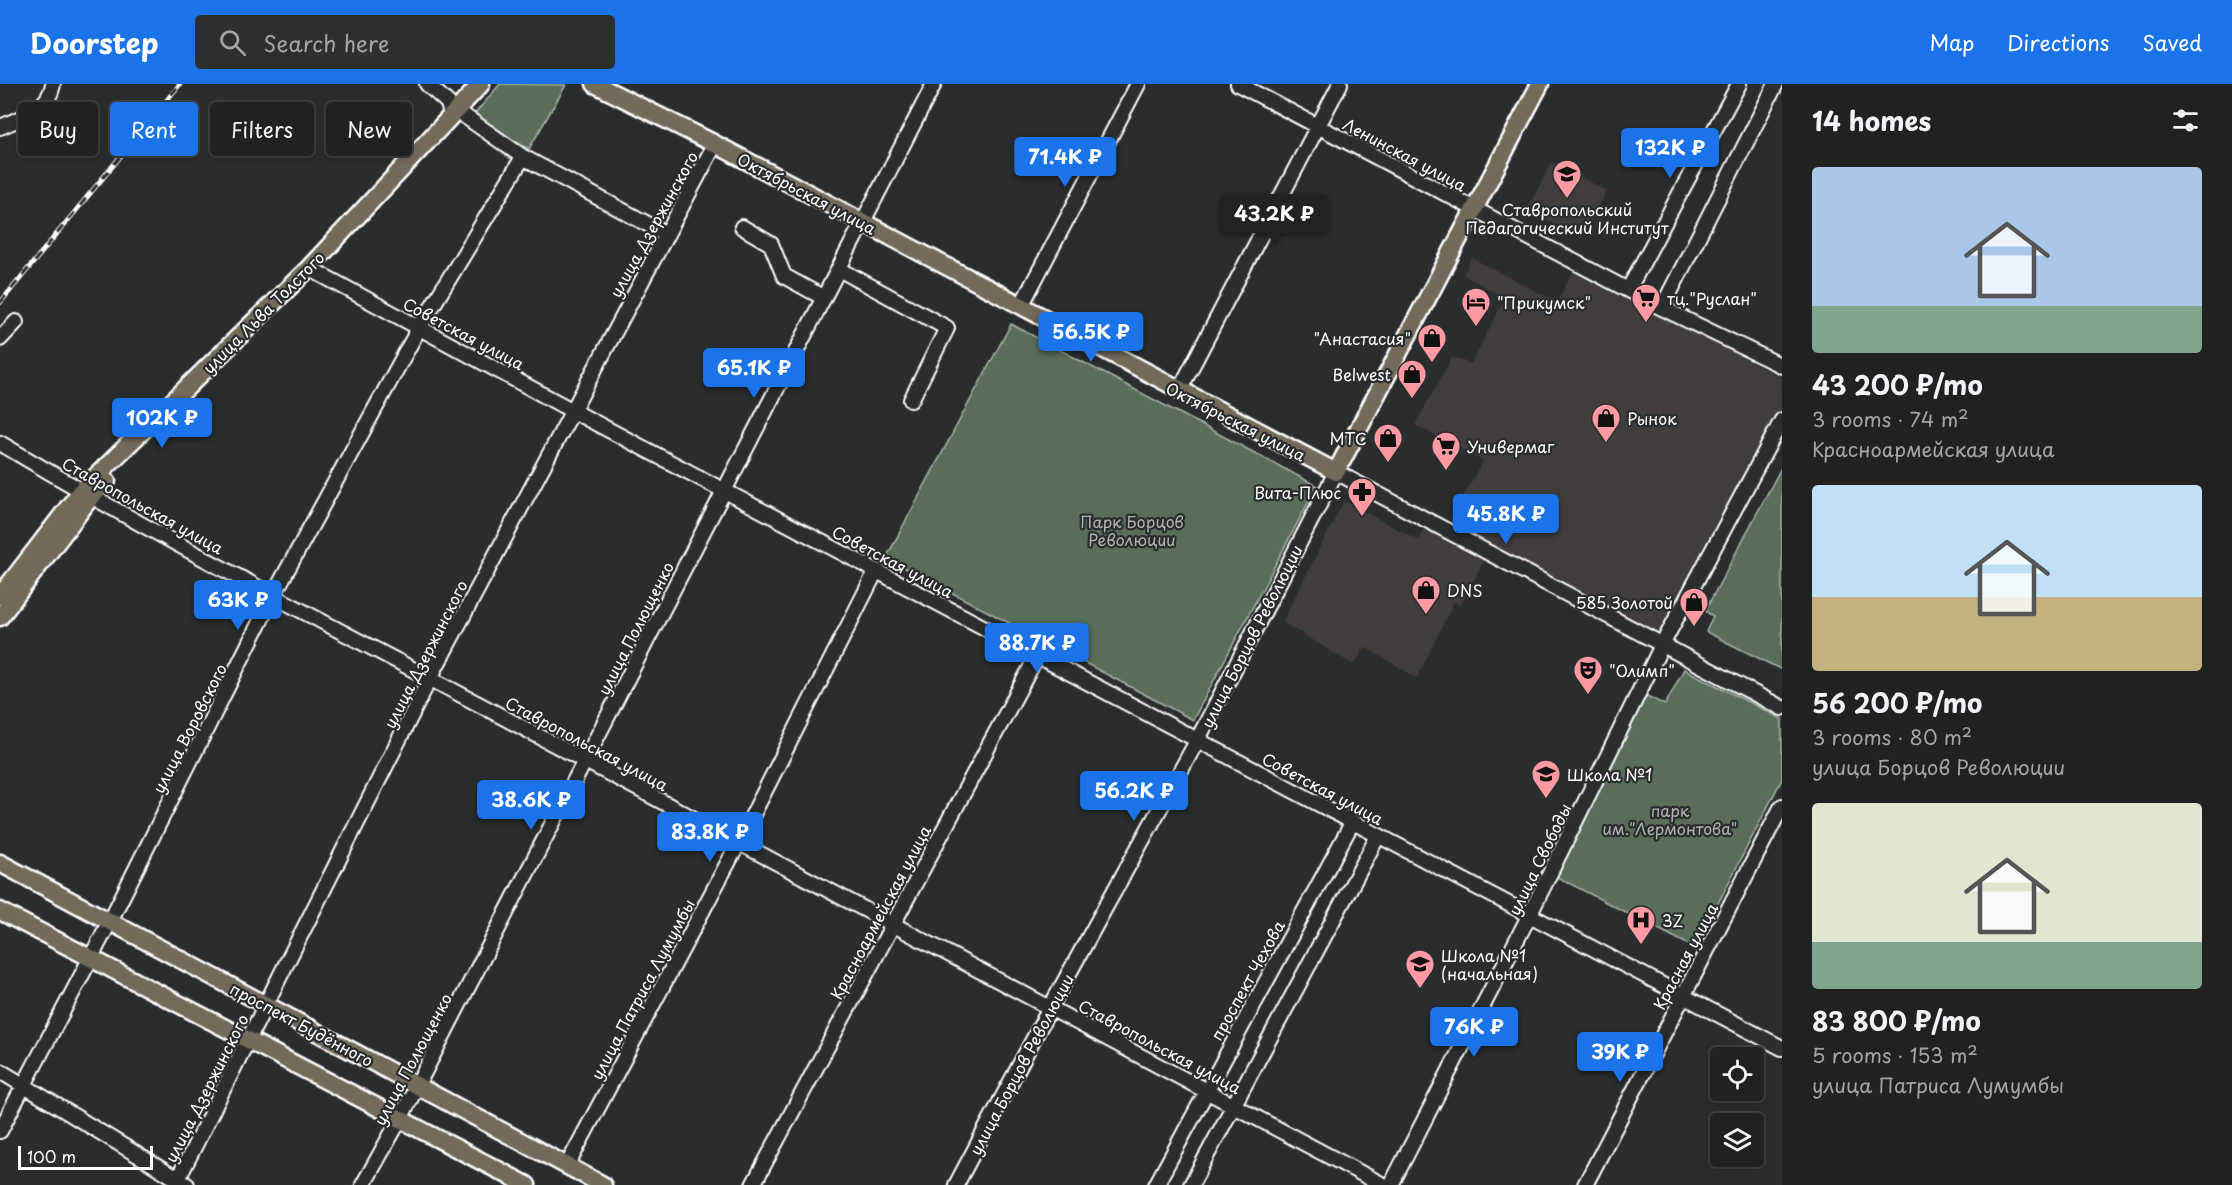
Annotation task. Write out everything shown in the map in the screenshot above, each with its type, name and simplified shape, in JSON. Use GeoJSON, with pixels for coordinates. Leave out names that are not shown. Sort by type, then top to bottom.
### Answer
{"type":"FeatureCollection","features":[{"type":"Feature","properties":{"kind":"main road","name":"улица Льва Толстого"},"geometry":{"type":"LineString","coordinates":[[0,596],[86,494],[311,269],[481,84]]}},
{"type":"Feature","properties":{"kind":"main road","name":"Октябрьская улица"},"geometry":{"type":"LineString","coordinates":[[595,84],[715,144],[1336,472]]}},
{"type":"Feature","properties":{"kind":"main road","name":"улица Борцов Революции"},"geometry":{"type":"LineString","coordinates":[[1336,472],[1540,84]]}},
{"type":"Feature","properties":{"kind":"main road","name":"улица Льва Толстого"},"geometry":{"type":"LineString","coordinates":[[0,617],[86,494]]}},
{"type":"Feature","properties":{"kind":"main road","name":"проспект Будённого"},"geometry":{"type":"LineString","coordinates":[[0,863],[417,1086],[573,1175],[603,1185]]}},
{"type":"Feature","properties":{"kind":"main road"},"geometry":{"type":"LineString","coordinates":[[0,911],[89,959],[401,1117],[527,1185]]}},
{"type":"Feature","properties":{"kind":"street"},"geometry":{"type":"LineString","coordinates":[[0,127],[32,115],[41,106],[53,84]]}},
{"type":"Feature","properties":{"kind":"street"},"geometry":{"type":"LineString","coordinates":[[427,84],[448,103],[454,113],[523,157],[666,234]]}},
{"type":"Feature","properties":{"kind":"street","name":"улица Полющенко"},"geometry":{"type":"LineString","coordinates":[[363,1185],[401,1117],[934,84]]}},
{"type":"Feature","properties":{"kind":"street"},"geometry":{"type":"LineString","coordinates":[[1021,306],[1138,84]]}},
{"type":"Feature","properties":{"kind":"street","name":"Ленинская улица"},"geometry":{"type":"LineString","coordinates":[[1238,84],[1662,308],[1782,366]]}},
{"type":"Feature","properties":{"kind":"street"},"geometry":{"type":"LineString","coordinates":[[1179,391],[1340,84]]}},
{"type":"Feature","properties":{"kind":"street"},"geometry":{"type":"LineString","coordinates":[[1628,290],[1739,84]]}},
{"type":"Feature","properties":{"kind":"street"},"geometry":{"type":"LineString","coordinates":[[1662,308],[1776,84]]}},
{"type":"Feature","properties":{"kind":"street","name":"улица Дзержинского"},"geometry":{"type":"LineString","coordinates":[[180,1183],[430,678],[715,144]]}},
{"type":"Feature","properties":{"kind":"street","name":"улица Воровского"},"geometry":{"type":"LineString","coordinates":[[0,1131],[109,923],[273,596],[419,328],[523,157]]}},
{"type":"Feature","properties":{"kind":"street"},"geometry":{"type":"LineString","coordinates":[[741,227],[771,244],[784,276],[824,298]]}},
{"type":"Feature","properties":{"kind":"street","name":"Советская улица"},"geometry":{"type":"LineString","coordinates":[[311,269],[571,410],[1782,1048]]}},
{"type":"Feature","properties":{"kind":"street"},"geometry":{"type":"LineString","coordinates":[[839,269],[947,328],[911,399]]}},
{"type":"Feature","properties":{"kind":"street"},"geometry":{"type":"LineString","coordinates":[[0,339],[16,322]]}},
{"type":"Feature","properties":{"kind":"street","name":"улица Свободы"},"geometry":{"type":"LineString","coordinates":[[1391,1185],[1529,916],[1662,645],[1782,420]]}},
{"type":"Feature","properties":{"kind":"street","name":"Ставропольская улица"},"geometry":{"type":"LineString","coordinates":[[0,443],[86,494],[273,596],[1051,1006],[1383,1185]]}},
{"type":"Feature","properties":{"kind":"street","name":"Октябрьская улица"},"geometry":{"type":"LineString","coordinates":[[1336,472],[1782,708]]}},
{"type":"Feature","properties":{"kind":"street","name":"улица Борцов Революции"},"geometry":{"type":"LineString","coordinates":[[956,1185],[1051,1006],[1197,741],[1336,472]]}},
{"type":"Feature","properties":{"kind":"street","name":"улица Патриса Лумумбы"},"geometry":{"type":"LineString","coordinates":[[573,1175],[876,571]]}},
{"type":"Feature","properties":{"kind":"street","name":"Красноармейская улица"},"geometry":{"type":"LineString","coordinates":[[753,1185],[1037,656]]}},
{"type":"Feature","properties":{"kind":"street","name":"Красная улица"},"geometry":{"type":"LineString","coordinates":[[1585,1185],[1782,806]]}},
{"type":"Feature","properties":{"kind":"street","name":"проспект Чехова"},"geometry":{"type":"LineString","coordinates":[[1156,1185],[1352,823]]}},
{"type":"Feature","properties":{"kind":"street"},"geometry":{"type":"LineString","coordinates":[[1191,1185],[1378,836]]}},
{"type":"Feature","properties":{"kind":"street"},"geometry":{"type":"LineString","coordinates":[[0,1071],[180,1183]]}},
{"type":"Feature","properties":{"kind":"shaded area","name":"Ставропольский Педагогический Институт"},"geometry":{"type":"Polygon","coordinates":[[[1552,162],[1607,191],[1582,238],[1527,209],[1552,162]]]}},
{"type":"Feature","properties":{"kind":"shaded area","name":"Рынок"},"geometry":{"type":"Polygon","coordinates":[[[1472,258],[1557,302],[1574,270],[1782,378],[1782,409],[1660,639],[1447,526],[1483,461],[1415,425],[1452,357],[1471,364],[1505,298],[1463,275],[1472,258]]]}},
{"type":"Feature","properties":{"kind":"shaded area"},"geometry":{"type":"Polygon","coordinates":[[[1344,501],[1418,540],[1426,526],[1486,557],[1461,605],[1454,602],[1417,678],[1365,647],[1354,665],[1282,622],[1344,501]]]}},
{"type":"Feature","properties":{"kind":"green space"},"geometry":{"type":"Polygon","coordinates":[[[500,84],[566,85],[529,149],[472,117],[500,84]]]}},
{"type":"Feature","properties":{"kind":"green space","name":"Парк Борцов Революции"},"geometry":{"type":"Polygon","coordinates":[[[1011,324],[1317,486],[1193,720],[886,558],[1011,324]]]}},
{"type":"Feature","properties":{"kind":"green space"},"geometry":{"type":"Polygon","coordinates":[[[1782,466],[1782,670],[1706,632],[1713,616],[1705,611],[1782,466]]]}},
{"type":"Feature","properties":{"kind":"green space","name":"парк им.\"Лермонтова\""},"geometry":{"type":"Polygon","coordinates":[[[1684,669],[1782,719],[1782,779],[1695,948],[1551,874],[1643,694],[1665,705],[1684,669]]]}},
{"type":"Feature","properties":{"kind":"railway"},"geometry":{"type":"LineString","coordinates":[[0,303],[180,84]]}},
{"type":"Feature","properties":{"kind":"place","name":"Ставропольский Педагогический Институт"},"geometry":{"type":"Point","coordinates":[1567,200]}},
{"type":"Feature","properties":{"kind":"place","name":"тц.\"Руслан\""},"geometry":{"type":"Point","coordinates":[1646,324]}},
{"type":"Feature","properties":{"kind":"place","name":"\"Прикумск\""},"geometry":{"type":"Point","coordinates":[1476,328]}},
{"type":"Feature","properties":{"kind":"place","name":"\"Анастасия\""},"geometry":{"type":"Point","coordinates":[1432,364]}},
{"type":"Feature","properties":{"kind":"place","name":"Belwest"},"geometry":{"type":"Point","coordinates":[1412,400]}},
{"type":"Feature","properties":{"kind":"place","name":"Рынок"},"geometry":{"type":"Point","coordinates":[1606,444]}},
{"type":"Feature","properties":{"kind":"place","name":"МТС"},"geometry":{"type":"Point","coordinates":[1388,464]}},
{"type":"Feature","properties":{"kind":"place","name":"Универмаг"},"geometry":{"type":"Point","coordinates":[1446,472]}},
{"type":"Feature","properties":{"kind":"place","name":"Вита-Плюс"},"geometry":{"type":"Point","coordinates":[1362,518]}},
{"type":"Feature","properties":{"kind":"place","name":"DNS"},"geometry":{"type":"Point","coordinates":[1426,616]}},
{"type":"Feature","properties":{"kind":"place","name":"585 Золотой"},"geometry":{"type":"Point","coordinates":[1694,628]}},
{"type":"Feature","properties":{"kind":"place","name":"\"Олимп\""},"geometry":{"type":"Point","coordinates":[1588,696]}},
{"type":"Feature","properties":{"kind":"place","name":"Школа №1"},"geometry":{"type":"Point","coordinates":[1546,800]}},
{"type":"Feature","properties":{"kind":"place","name":"3Z"},"geometry":{"type":"Point","coordinates":[1641,946]}},
{"type":"Feature","properties":{"kind":"place","name":"Школа №1 (начальная)"},"geometry":{"type":"Point","coordinates":[1420,990]}}]}
